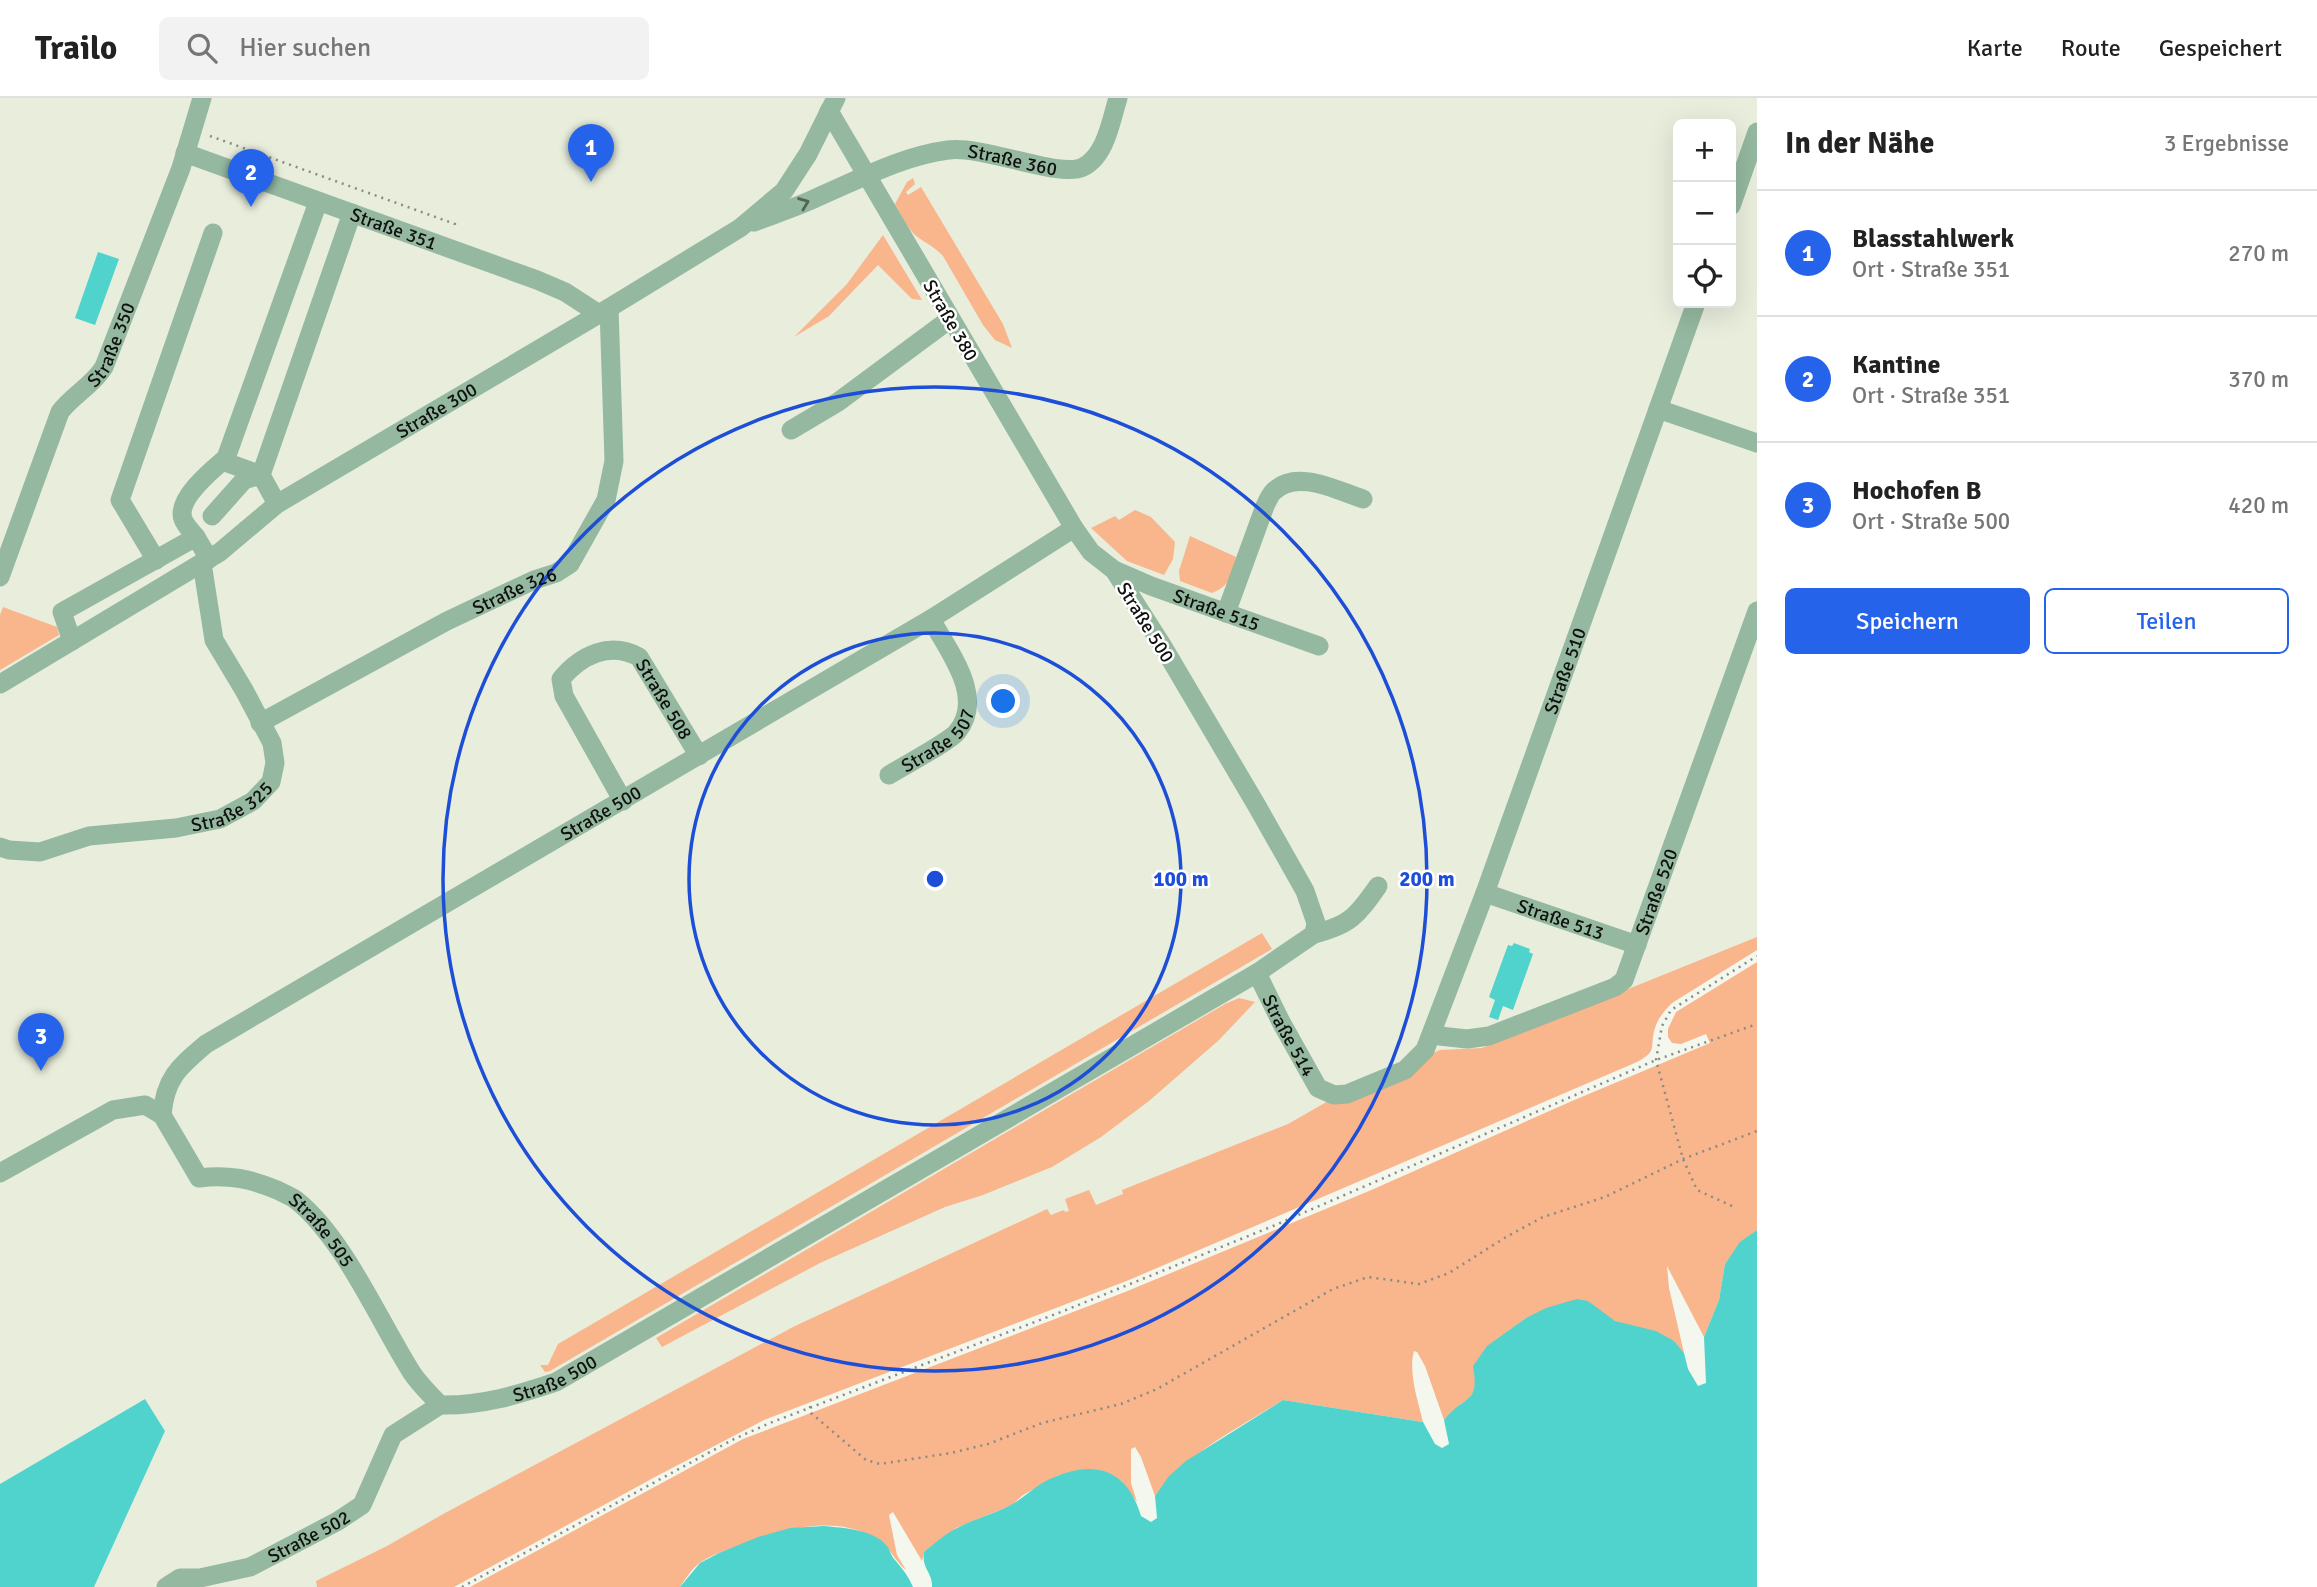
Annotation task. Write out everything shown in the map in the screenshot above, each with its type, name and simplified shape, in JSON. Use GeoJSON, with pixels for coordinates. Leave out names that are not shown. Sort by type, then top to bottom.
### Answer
{"type":"FeatureCollection","features":[{"type":"Feature","properties":{"kind":"street","name":"Straße 350"},"geometry":{"type":"LineString","coordinates":[[0,577],[60,412],[104,367],[185,153],[202,98]]}},
{"type":"Feature","properties":{"kind":"street","name":"Straße 360"},"geometry":{"type":"LineString","coordinates":[[740,228],[818,198],[889,166],[948,150],[974,150],[1064,170],[1083,168],[1099,155],[1118,98]]}},
{"type":"Feature","properties":{"kind":"street","name":"Straße 380"},"geometry":{"type":"LineString","coordinates":[[832,104],[866,175],[1074,528]]}},
{"type":"Feature","properties":{"kind":"street","name":"Straße 300"},"geometry":{"type":"LineString","coordinates":[[0,684],[205,561],[277,504],[740,228],[784,191],[808,154],[832,104]]}},
{"type":"Feature","properties":{"kind":"street"},"geometry":{"type":"LineString","coordinates":[[1736,192],[1757,132]]}},
{"type":"Feature","properties":{"kind":"street","name":"Straße 351"},"geometry":{"type":"LineString","coordinates":[[185,153],[537,280],[604,311]]}},
{"type":"Feature","properties":{"kind":"street"},"geometry":{"type":"LineString","coordinates":[[205,561],[196,537],[183,519],[183,504],[206,476],[226,458],[318,202]]}},
{"type":"Feature","properties":{"kind":"street"},"geometry":{"type":"LineString","coordinates":[[261,475],[352,213]]}},
{"type":"Feature","properties":{"kind":"street"},"geometry":{"type":"LineString","coordinates":[[156,560],[120,500],[213,233]]}},
{"type":"Feature","properties":{"kind":"street","name":"Straße 510"},"geometry":{"type":"LineString","coordinates":[[1431,1035],[1485,893],[1694,308]]}},
{"type":"Feature","properties":{"kind":"street","name":"Straße 326"},"geometry":{"type":"LineString","coordinates":[[260,723],[437,626],[534,580],[556,573],[570,564],[606,499],[614,461],[604,311]]}},
{"type":"Feature","properties":{"kind":"street"},"geometry":{"type":"LineString","coordinates":[[790,430],[838,402],[950,319]]}},
{"type":"Feature","properties":{"kind":"street"},"geometry":{"type":"LineString","coordinates":[[1658,409],[1757,443]]}},
{"type":"Feature","properties":{"kind":"street"},"geometry":{"type":"LineString","coordinates":[[226,458],[228,463],[261,475],[277,504]]}},
{"type":"Feature","properties":{"kind":"street"},"geometry":{"type":"LineString","coordinates":[[212,516],[244,480],[261,475]]}},
{"type":"Feature","properties":{"kind":"street"},"geometry":{"type":"LineString","coordinates":[[1226,613],[1265,506],[1274,491],[1290,482],[1311,482],[1363,499]]}},
{"type":"Feature","properties":{"kind":"street","name":"Straße 500"},"geometry":{"type":"LineString","coordinates":[[162,1115],[164,1095],[177,1069],[206,1044],[931,619],[1074,528],[1091,552],[1114,570],[1162,645],[1305,891],[1315,923],[1314,934],[1258,973],[556,1382],[515,1396],[471,1406],[440,1405]]}},
{"type":"Feature","properties":{"kind":"street"},"geometry":{"type":"LineString","coordinates":[[72,640],[62,612],[196,537]]}},
{"type":"Feature","properties":{"kind":"street","name":"Straße 325"},"geometry":{"type":"LineString","coordinates":[[0,847],[40,852],[89,836],[176,828],[219,819],[253,801],[271,782],[275,763],[272,743],[214,640],[205,561]]}},
{"type":"Feature","properties":{"kind":"street","name":"Straße 515"},"geometry":{"type":"LineString","coordinates":[[1114,570],[1319,646]]}},
{"type":"Feature","properties":{"kind":"street","name":"Straße 520"},"geometry":{"type":"LineString","coordinates":[[1431,1035],[1467,1039],[1489,1035],[1615,987],[1624,980],[1757,611]]}},
{"type":"Feature","properties":{"kind":"street","name":"Straße 507"},"geometry":{"type":"LineString","coordinates":[[889,775],[957,733],[968,713],[967,688],[931,619]]}},
{"type":"Feature","properties":{"kind":"street","name":"Straße 508"},"geometry":{"type":"LineString","coordinates":[[623,801],[564,696],[561,679],[582,660],[612,648],[628,651],[639,657],[699,756]]}},
{"type":"Feature","properties":{"kind":"street"},"geometry":{"type":"LineString","coordinates":[[1314,934],[1341,927],[1363,907],[1378,886]]}},
{"type":"Feature","properties":{"kind":"street","name":"Straße 513"},"geometry":{"type":"LineString","coordinates":[[1485,893],[1637,945]]}},
{"type":"Feature","properties":{"kind":"street","name":"Straße 514"},"geometry":{"type":"LineString","coordinates":[[1258,973],[1281,1022],[1318,1088],[1334,1095],[1347,1094],[1405,1070],[1419,1057],[1431,1035]]}},
{"type":"Feature","properties":{"kind":"street"},"geometry":{"type":"LineString","coordinates":[[0,1173],[113,1110],[145,1105],[162,1115]]}},
{"type":"Feature","properties":{"kind":"street","name":"Straße 505"},"geometry":{"type":"LineString","coordinates":[[162,1115],[199,1178],[218,1175],[241,1177],[266,1186],[295,1199],[320,1224],[351,1269],[414,1375],[440,1405]]}},
{"type":"Feature","properties":{"kind":"street","name":"Straße 502"},"geometry":{"type":"LineString","coordinates":[[166,1587],[180,1578],[200,1577],[250,1567],[338,1521],[362,1505],[393,1435],[440,1405]]}},
{"type":"Feature","properties":{"kind":"path"},"geometry":{"type":"LineString","coordinates":[[205,134],[455,224],[450,235]]}},
{"type":"Feature","properties":{"kind":"path"},"geometry":{"type":"LineString","coordinates":[[1732,1206],[1697,1190],[1683,1159],[1656,1060],[1662,1027],[1671,1010],[1757,956]]}},
{"type":"Feature","properties":{"kind":"path"},"geometry":{"type":"LineString","coordinates":[[461,1587],[734,1439],[810,1406],[1066,1310],[1261,1231],[1656,1060],[1757,1024]]}},
{"type":"Feature","properties":{"kind":"path"},"geometry":{"type":"LineString","coordinates":[[810,1406],[811,1413],[830,1431],[866,1460],[880,1464],[988,1444],[1042,1423],[1121,1404],[1157,1389],[1334,1289],[1352,1282],[1368,1277],[1419,1284],[1450,1273],[1543,1217],[1605,1197],[1683,1159],[1757,1131]]}},
{"type":"Feature","properties":{"kind":"shaded area"},"geometry":{"type":"Polygon","coordinates":[[[0,98],[1757,98],[1757,941],[327,1587],[94,1587],[165,1431],[145,1399],[0,1484],[0,98]]]}},
{"type":"Feature","properties":{"kind":"shaded area"},"geometry":{"type":"Polygon","coordinates":[[[913,178],[915,184],[906,192],[908,195],[921,187],[1003,324],[1012,348],[995,340],[983,325],[943,256],[914,234],[903,219],[895,204],[907,182],[913,178]]]}},
{"type":"Feature","properties":{"kind":"shaded area"},"geometry":{"type":"Polygon","coordinates":[[[883,235],[922,300],[912,299],[878,265],[829,316],[794,337],[847,284],[883,235]]]}},
{"type":"Feature","properties":{"kind":"shaded area"},"geometry":{"type":"Polygon","coordinates":[[[1135,510],[1151,517],[1175,542],[1173,559],[1164,575],[1127,561],[1091,528],[1115,516],[1119,520],[1135,510]]]}},
{"type":"Feature","properties":{"kind":"shaded area"},"geometry":{"type":"Polygon","coordinates":[[[1190,536],[1236,557],[1230,579],[1212,593],[1180,581],[1179,571],[1190,536]]]}},
{"type":"Feature","properties":{"kind":"shaded area"},"geometry":{"type":"Polygon","coordinates":[[[3,607],[57,627],[59,635],[0,670],[0,615],[3,607]]]}},
{"type":"Feature","properties":{"kind":"shaded area"},"geometry":{"type":"Polygon","coordinates":[[[1262,933],[1272,949],[550,1371],[545,1372],[540,1365],[548,1365],[558,1344],[1262,933]]]}},
{"type":"Feature","properties":{"kind":"shaded area"},"geometry":{"type":"Polygon","coordinates":[[[1757,937],[1757,950],[1669,1006],[1656,1024],[1651,1051],[1637,1062],[1129,1280],[764,1420],[454,1587],[317,1587],[316,1581],[387,1546],[795,1326],[1047,1209],[1051,1215],[1069,1211],[1065,1199],[1089,1190],[1096,1205],[1123,1194],[1122,1190],[1288,1124],[1330,1100],[1440,1050],[1482,1048],[1757,937]]]}},
{"type":"Feature","properties":{"kind":"shaded area"},"geometry":{"type":"Polygon","coordinates":[[[1757,962],[1757,1230],[1740,1243],[1725,1264],[1719,1300],[1704,1337],[1667,1266],[1669,1288],[1684,1353],[1660,1335],[1615,1321],[1588,1301],[1526,1318],[1488,1346],[1474,1366],[1475,1388],[1472,1394],[1444,1420],[1425,1366],[1414,1351],[1413,1377],[1423,1422],[1283,1400],[1197,1454],[1155,1496],[1135,1447],[1131,1449],[1131,1483],[1137,1502],[1121,1481],[1109,1473],[1059,1475],[1023,1495],[1012,1505],[956,1528],[924,1552],[922,1561],[893,1512],[889,1515],[897,1555],[906,1570],[882,1543],[872,1536],[840,1526],[823,1525],[773,1534],[715,1554],[695,1567],[680,1587],[470,1587],[743,1439],[1125,1292],[1369,1191],[1710,1043],[1706,1034],[1681,1044],[1672,1043],[1668,1037],[1668,1029],[1676,1012],[1757,962]]]}},
{"type":"Feature","properties":{"kind":"shaded area"},"geometry":{"type":"Polygon","coordinates":[[[1239,998],[1255,1002],[1219,1040],[1149,1101],[1101,1137],[1052,1167],[945,1207],[820,1263],[662,1347],[656,1338],[1225,1004],[1239,998]]]}},
{"type":"Feature","properties":{"kind":"water"},"geometry":{"type":"Polygon","coordinates":[[[98,252],[119,259],[95,325],[75,318],[98,252]]]}},
{"type":"Feature","properties":{"kind":"water"},"geometry":{"type":"Polygon","coordinates":[[[1514,943],[1530,949],[1529,952],[1533,954],[1513,1010],[1503,1006],[1498,1020],[1489,1017],[1495,1000],[1489,997],[1508,945],[1512,946],[1514,943]]]}},
{"type":"Feature","properties":{"kind":"water"},"geometry":{"type":"Polygon","coordinates":[[[1757,1230],[1757,1587],[932,1587],[924,1562],[924,1552],[941,1538],[954,1529],[1009,1506],[1044,1482],[1076,1470],[1103,1471],[1115,1476],[1126,1486],[1141,1516],[1151,1522],[1157,1518],[1155,1496],[1169,1476],[1186,1461],[1283,1400],[1423,1422],[1435,1444],[1442,1448],[1449,1444],[1444,1420],[1472,1394],[1475,1379],[1473,1366],[1487,1346],[1526,1318],[1546,1308],[1577,1299],[1588,1301],[1615,1321],[1656,1331],[1674,1341],[1684,1353],[1688,1369],[1698,1386],[1706,1383],[1704,1337],[1719,1300],[1725,1264],[1740,1242],[1757,1230]]]}},
{"type":"Feature","properties":{"kind":"water"},"geometry":{"type":"Polygon","coordinates":[[[145,1399],[165,1431],[94,1587],[0,1587],[0,1484],[145,1399]]]}},
{"type":"Feature","properties":{"kind":"water"},"geometry":{"type":"Polygon","coordinates":[[[824,1526],[858,1530],[881,1540],[913,1587],[680,1587],[700,1563],[719,1553],[758,1537],[790,1528],[824,1526]]]}},
{"type":"Feature","properties":{"kind":"place","name":"Blasstahlwerk"},"geometry":{"type":"Point","coordinates":[591,182]}},
{"type":"Feature","properties":{"kind":"place","name":"Kantine"},"geometry":{"type":"Point","coordinates":[251,207]}},
{"type":"Feature","properties":{"kind":"place","name":"Hochofen B"},"geometry":{"type":"Point","coordinates":[41,1071]}}]}
